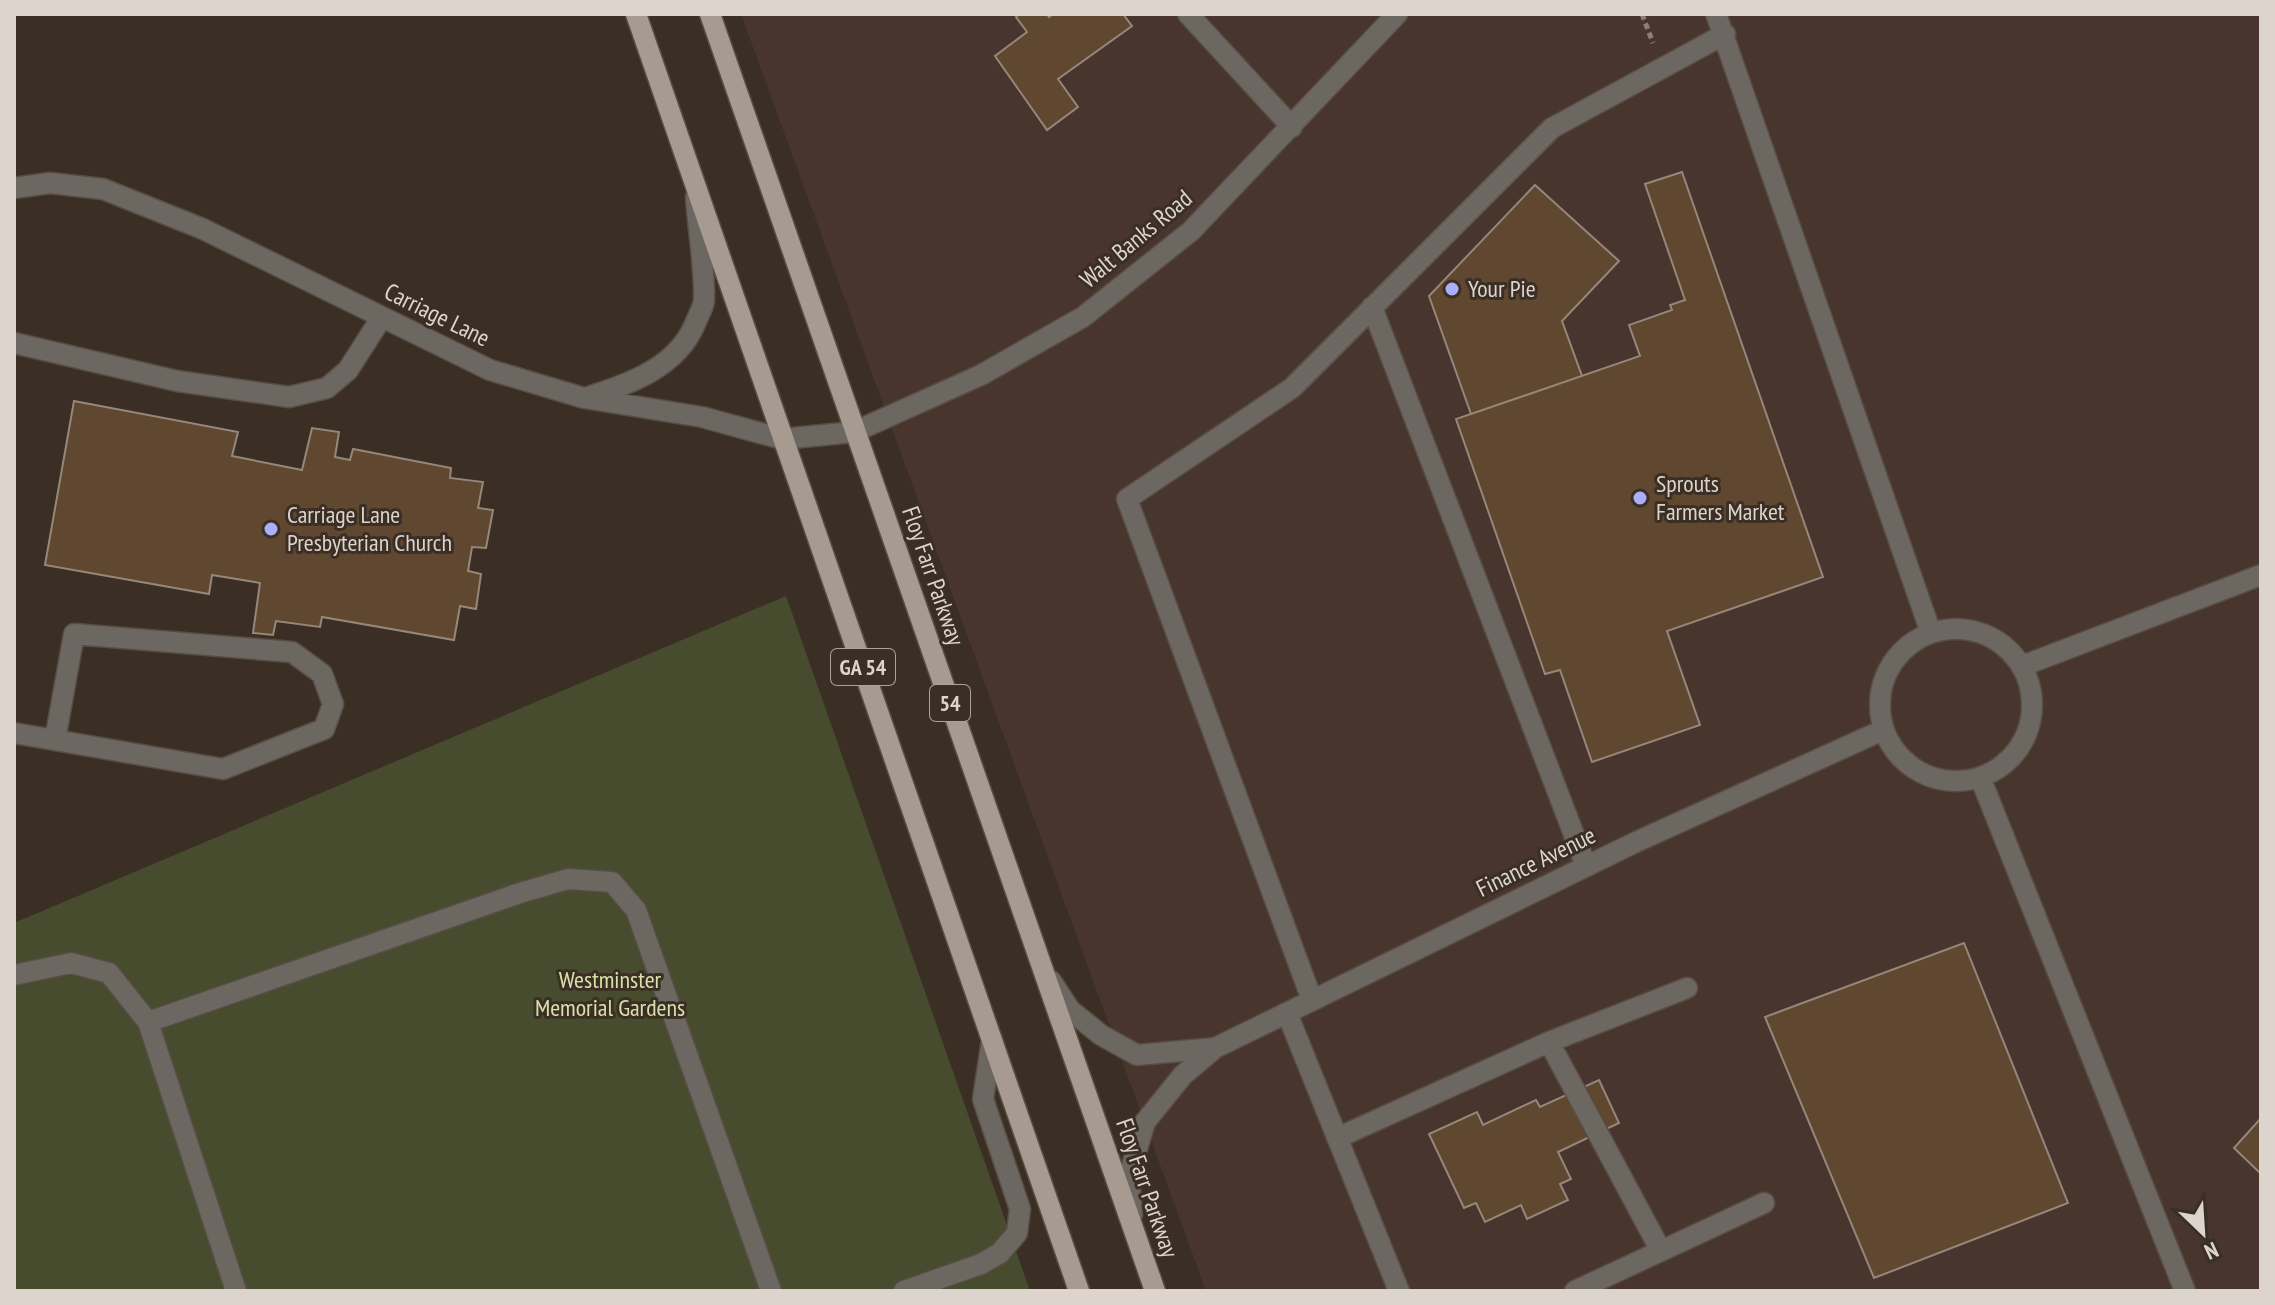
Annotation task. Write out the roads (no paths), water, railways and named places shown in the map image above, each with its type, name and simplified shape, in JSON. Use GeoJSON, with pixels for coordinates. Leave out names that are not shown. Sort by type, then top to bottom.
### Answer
{"type":"FeatureCollection","features":[{"type":"Feature","properties":{"kind":"main road","name":"GA 54"},"geometry":{"type":"LineString","coordinates":[[636,14],[1079,1291]]}},
{"type":"Feature","properties":{"kind":"main road","name":"Floy Farr Parkway"},"geometry":{"type":"LineString","coordinates":[[710,14],[1155,1291]]}},
{"type":"Feature","properties":{"kind":"street"},"geometry":{"type":"LineString","coordinates":[[1188,14],[1292,127]]}},
{"type":"Feature","properties":{"kind":"street","name":"Walt Banks Road"},"geometry":{"type":"LineString","coordinates":[[854,432],[981,375],[1083,317],[1191,231],[1397,14]]}},
{"type":"Feature","properties":{"kind":"street"},"geometry":{"type":"LineString","coordinates":[[1716,14],[1931,633]]}},
{"type":"Feature","properties":{"kind":"street"},"geometry":{"type":"LineString","coordinates":[[1312,1000],[1127,499],[1292,388],[1552,128],[1725,34]]}},
{"type":"Feature","properties":{"kind":"street","name":"Carriage Lane"},"geometry":{"type":"LineString","coordinates":[[14,188],[50,183],[103,189],[203,229],[490,370],[584,398],[702,417],[782,439],[854,432]]}},
{"type":"Feature","properties":{"kind":"street"},"geometry":{"type":"LineString","coordinates":[[584,398],[629,384],[653,371],[680,349],[693,329],[704,304],[695,185]]}},
{"type":"Feature","properties":{"kind":"street"},"geometry":{"type":"LineString","coordinates":[[1372,307],[1586,866]]}},
{"type":"Feature","properties":{"kind":"street"},"geometry":{"type":"LineString","coordinates":[[14,343],[177,381],[289,397],[327,388],[348,370],[382,317]]}},
{"type":"Feature","properties":{"kind":"street"},"geometry":{"type":"LineString","coordinates":[[2022,666],[2261,575]]}},
{"type":"Feature","properties":{"kind":"street"},"geometry":{"type":"LineString","coordinates":[[1946,629],[1975,631],[2002,644],[2022,666],[2031,694],[2032,710],[2024,739],[2006,762],[1980,777],[1950,781],[1922,773],[1898,755],[1883,730],[1879,700],[1887,671],[1905,647],[1931,633],[1946,629]]}},
{"type":"Feature","properties":{"kind":"street"},"geometry":{"type":"LineString","coordinates":[[14,733],[223,769],[324,729],[333,704],[322,674],[292,652],[74,634],[55,740]]}},
{"type":"Feature","properties":{"kind":"street","name":"Finance Avenue"},"geometry":{"type":"LineString","coordinates":[[1133,1231],[1129,1176],[1145,1122],[1183,1075],[1215,1048],[1586,866],[1883,730]]}},
{"type":"Feature","properties":{"kind":"street"},"geometry":{"type":"LineString","coordinates":[[1980,777],[2185,1291]]}},
{"type":"Feature","properties":{"kind":"street"},"geometry":{"type":"LineString","coordinates":[[148,1022],[520,893],[568,879],[612,882],[636,910],[771,1291]]}},
{"type":"Feature","properties":{"kind":"street"},"geometry":{"type":"LineString","coordinates":[[14,975],[71,963],[109,973],[148,1022],[236,1291]]}},
{"type":"Feature","properties":{"kind":"street","name":"Finance Avenue"},"geometry":{"type":"LineString","coordinates":[[1046,974],[1070,1010],[1101,1035],[1137,1055],[1215,1048]]}},
{"type":"Feature","properties":{"kind":"street"},"geometry":{"type":"LineString","coordinates":[[1337,1138],[1549,1042],[1687,988]]}},
{"type":"Feature","properties":{"kind":"street"},"geometry":{"type":"LineString","coordinates":[[1287,1013],[1399,1291]]}},
{"type":"Feature","properties":{"kind":"street"},"geometry":{"type":"LineString","coordinates":[[904,1291],[981,1264],[1000,1253],[1017,1233],[1020,1209],[983,1099],[992,1040]]}},
{"type":"Feature","properties":{"kind":"street"},"geometry":{"type":"LineString","coordinates":[[1549,1042],[1661,1251]]}},
{"type":"Feature","properties":{"kind":"street"},"geometry":{"type":"LineString","coordinates":[[1575,1291],[1764,1203]]}},
{"type":"Feature","properties":{"kind":"place","name":"Your Pie"},"geometry":{"type":"Point","coordinates":[1452,289]}},
{"type":"Feature","properties":{"kind":"place","name":"Sprouts Farmers Market"},"geometry":{"type":"Point","coordinates":[1640,498]}},
{"type":"Feature","properties":{"kind":"place","name":"Carriage Lane Presbyterian Church"},"geometry":{"type":"Point","coordinates":[271,529]}},
{"type":"Feature","properties":{"kind":"park label","name":"Westminster Memorial Gardens"},"geometry":{"type":"Point","coordinates":[610,994]}}]}
